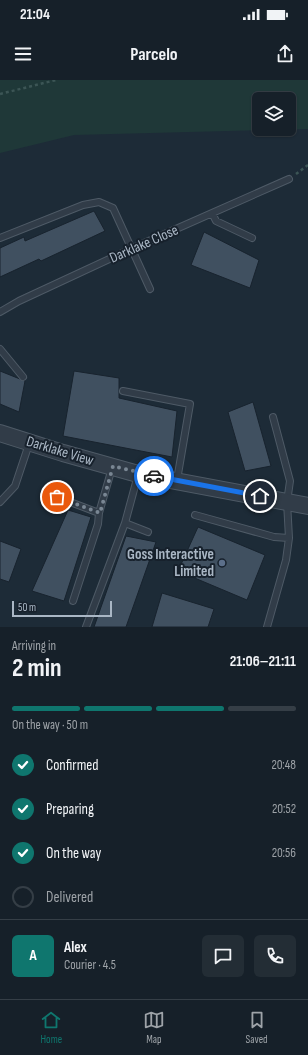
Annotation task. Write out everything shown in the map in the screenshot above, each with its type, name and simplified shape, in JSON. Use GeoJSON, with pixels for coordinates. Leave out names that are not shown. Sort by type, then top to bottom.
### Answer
{"type":"FeatureCollection","features":[{"type":"Feature","properties":{"kind":"street","name":"Darklake View"},"geometry":{"type":"LineString","coordinates":[[0,433],[138,474],[178,480],[308,506]]}},
{"type":"Feature","properties":{"kind":"lane","name":"Darklake Close"},"geometry":{"type":"LineString","coordinates":[[0,312],[19,301],[133,248],[289,179]]}},
{"type":"Feature","properties":{"kind":"lane"},"geometry":{"type":"LineString","coordinates":[[0,238],[83,205],[99,202],[113,208],[133,248],[150,289]]}},
{"type":"Feature","properties":{"kind":"lane"},"geometry":{"type":"LineString","coordinates":[[212,213],[216,221],[252,238]]}},
{"type":"Feature","properties":{"kind":"lane"},"geometry":{"type":"LineString","coordinates":[[0,349],[23,377]]}},
{"type":"Feature","properties":{"kind":"lane"},"geometry":{"type":"LineString","coordinates":[[123,391],[190,404],[178,480]]}},
{"type":"Feature","properties":{"kind":"lane"},"geometry":{"type":"LineString","coordinates":[[267,627],[286,560],[289,538],[288,502],[290,481],[273,417]]}},
{"type":"Feature","properties":{"kind":"lane"},"geometry":{"type":"LineString","coordinates":[[0,502],[15,486],[30,442]]}},
{"type":"Feature","properties":{"kind":"lane"},"geometry":{"type":"LineString","coordinates":[[73,601],[98,524],[113,466]]}},
{"type":"Feature","properties":{"kind":"lane"},"geometry":{"type":"LineString","coordinates":[[86,627],[125,524],[138,474]]}},
{"type":"Feature","properties":{"kind":"lane"},"geometry":{"type":"LineString","coordinates":[[57,497],[100,513]]}},
{"type":"Feature","properties":{"kind":"lane"},"geometry":{"type":"LineString","coordinates":[[195,515],[274,537],[289,538]]}},
{"type":"Feature","properties":{"kind":"lane"},"geometry":{"type":"LineString","coordinates":[[125,524],[148,532]]}},
{"type":"Feature","properties":{"kind":"path"},"geometry":{"type":"LineString","coordinates":[[0,94],[56,80]]}},
{"type":"Feature","properties":{"kind":"path"},"geometry":{"type":"LineString","coordinates":[[289,179],[308,165]]}},
{"type":"Feature","properties":{"kind":"green space"},"geometry":{"type":"Polygon","coordinates":[[[0,80],[308,80],[308,129],[296,129],[296,92],[252,92],[252,130],[74,135],[0,153],[0,80]]]}},
{"type":"Feature","properties":{"kind":"building"},"geometry":{"type":"Polygon","coordinates":[[[94,211],[105,231],[41,261],[39,259],[0,277],[0,248],[24,237],[25,241],[94,211]]]}},
{"type":"Feature","properties":{"kind":"building"},"geometry":{"type":"Polygon","coordinates":[[[204,232],[259,260],[250,288],[191,265],[204,232]]]}},
{"type":"Feature","properties":{"kind":"building"},"geometry":{"type":"Polygon","coordinates":[[[0,371],[25,381],[19,412],[0,404],[0,371]]]}},
{"type":"Feature","properties":{"kind":"building"},"geometry":{"type":"Polygon","coordinates":[[[74,371],[119,378],[119,398],[177,411],[172,457],[63,436],[74,371]]]}},
{"type":"Feature","properties":{"kind":"building"},"geometry":{"type":"Polygon","coordinates":[[[253,402],[271,466],[245,471],[228,412],[253,402]]]}},
{"type":"Feature","properties":{"kind":"building"},"geometry":{"type":"Polygon","coordinates":[[[68,510],[91,517],[64,601],[32,591],[68,510]]]}},
{"type":"Feature","properties":{"kind":"building","name":"Goss Interactive Limited"},"geometry":{"type":"Polygon","coordinates":[[[198,527],[265,555],[247,600],[178,571],[198,527]]]}},
{"type":"Feature","properties":{"kind":"building"},"geometry":{"type":"Polygon","coordinates":[[[126,536],[156,542],[126,627],[94,627],[126,536]]]}},
{"type":"Feature","properties":{"kind":"building"},"geometry":{"type":"Polygon","coordinates":[[[0,541],[21,549],[9,582],[0,579],[0,541]]]}},
{"type":"Feature","properties":{"kind":"building"},"geometry":{"type":"Polygon","coordinates":[[[162,593],[214,609],[208,627],[152,627],[162,593]]]}},
{"type":"Feature","properties":{"kind":"way so far"},"geometry":{"type":"LineString","coordinates":[[57,497],[100,513],[113,466],[138,474],[154,476]]}},
{"type":"Feature","properties":{"kind":"place","name":"Goss Interactive Limited"},"geometry":{"type":"Point","coordinates":[222,563]}},
{"type":"Feature","properties":{"kind":"route"},"geometry":{"type":"LineString","coordinates":[[154,476],[260,496]]}}]}
